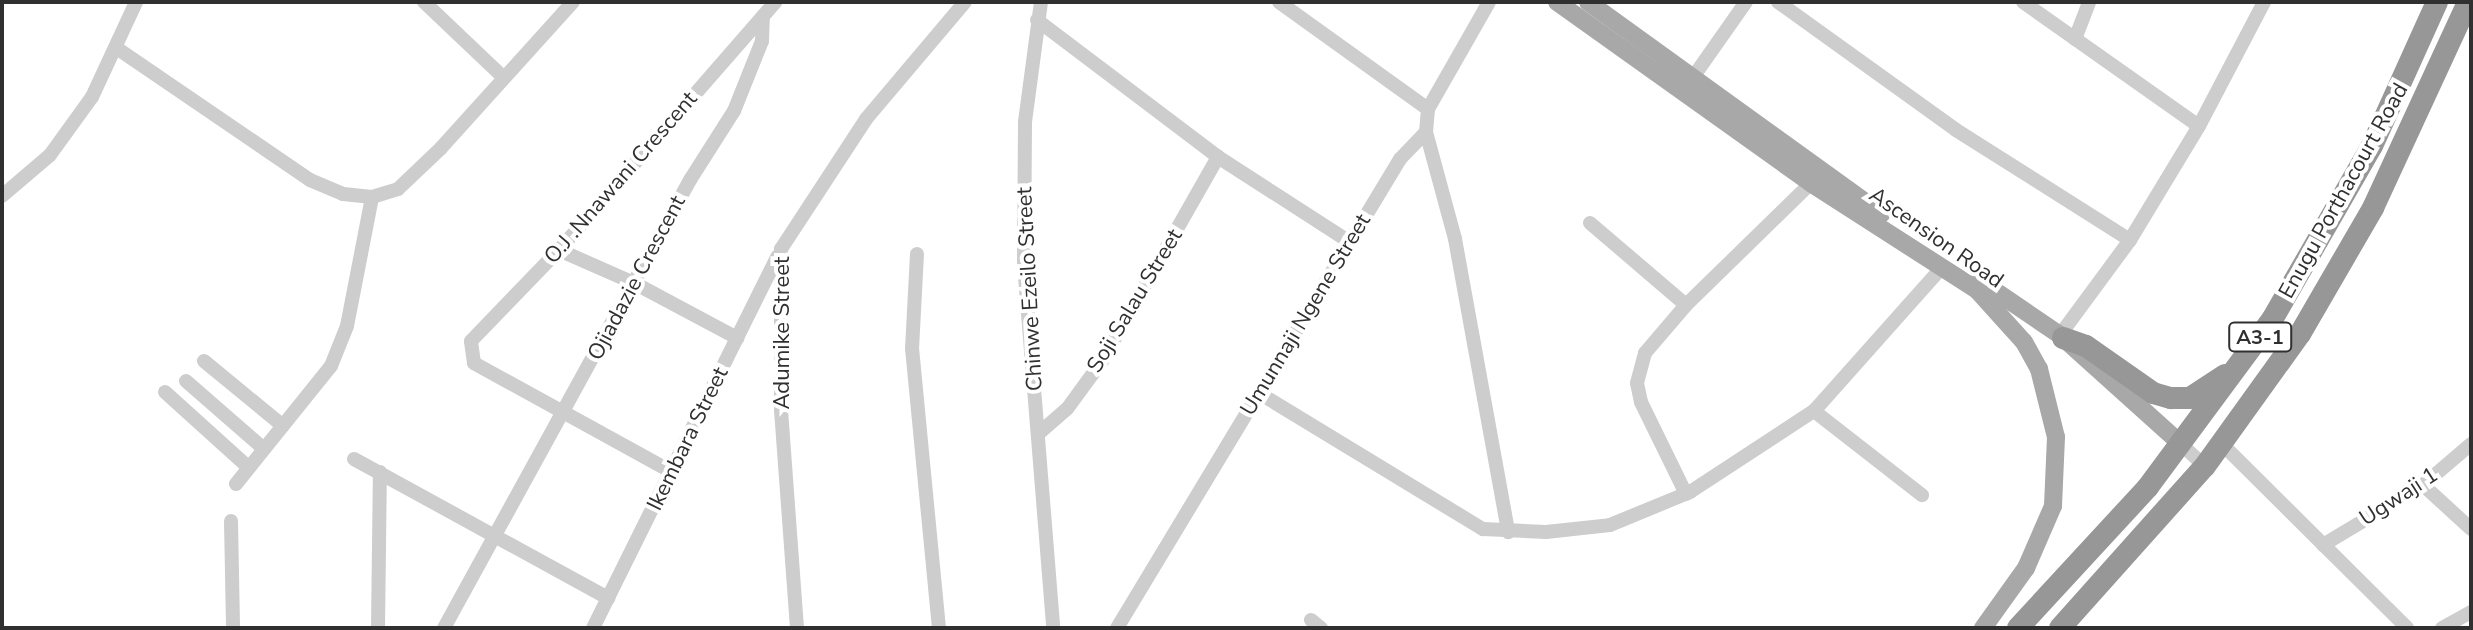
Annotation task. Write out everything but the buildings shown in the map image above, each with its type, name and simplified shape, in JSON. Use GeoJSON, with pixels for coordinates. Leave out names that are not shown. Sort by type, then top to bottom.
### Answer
{"type":"FeatureCollection","features":[{"type":"Feature","properties":{"kind":"highway","name":"Enugu Porthacourt Road"},"geometry":{"type":"LineString","coordinates":[[2018,628],[2104,539],[2245,359],[2331,223],[2412,65],[2437,2]]}},
{"type":"Feature","properties":{"kind":"highway","name":"A3-1"},"geometry":{"type":"LineString","coordinates":[[2060,628],[2205,466],[2300,334],[2373,208],[2468,2]]}},
{"type":"Feature","properties":{"kind":"highway"},"geometry":{"type":"LineString","coordinates":[[2061,336],[2086,346],[2153,393],[2171,398],[2190,398],[2209,389],[2245,359]]}},
{"type":"Feature","properties":{"kind":"main road","name":"Ascension Road"},"geometry":{"type":"LineString","coordinates":[[1557,2],[1687,85],[1977,290],[2024,342],[2039,369],[2056,437],[2053,506],[2026,568],[1983,628]]}},
{"type":"Feature","properties":{"kind":"main road","name":"Ascension Road"},"geometry":{"type":"LineString","coordinates":[[1588,2],[1687,85]]}},
{"type":"Feature","properties":{"kind":"main road","name":"Ascension Road"},"geometry":{"type":"LineString","coordinates":[[1816,178],[2061,336],[2181,444]]}},
{"type":"Feature","properties":{"kind":"street"},"geometry":{"type":"LineString","coordinates":[[2,196],[50,155],[92,97],[118,49],[136,2]]}},
{"type":"Feature","properties":{"kind":"street"},"geometry":{"type":"LineString","coordinates":[[424,2],[504,78]]}},
{"type":"Feature","properties":{"kind":"street"},"geometry":{"type":"LineString","coordinates":[[118,49],[310,180],[343,194],[372,197],[398,189],[474,115],[573,2]]}},
{"type":"Feature","properties":{"kind":"street","name":"O.J .Nnawani Crescent"},"geometry":{"type":"LineString","coordinates":[[565,411],[474,363],[470,353],[471,341],[559,250],[775,2]]}},
{"type":"Feature","properties":{"kind":"street","name":"Adumike Street"},"geometry":{"type":"LineString","coordinates":[[797,628],[781,410],[781,249],[866,119],[965,2]]}},
{"type":"Feature","properties":{"kind":"street","name":"Chinwe Ezeilo Street"},"geometry":{"type":"LineString","coordinates":[[1041,2],[1023,187],[1024,264],[1053,628]]}},
{"type":"Feature","properties":{"kind":"street"},"geometry":{"type":"LineString","coordinates":[[1279,2],[1428,109]]}},
{"type":"Feature","properties":{"kind":"street"},"geometry":{"type":"LineString","coordinates":[[1489,2],[1428,109],[1426,132],[1455,239],[1508,532]]}},
{"type":"Feature","properties":{"kind":"street"},"geometry":{"type":"LineString","coordinates":[[1687,85],[1746,2]]}},
{"type":"Feature","properties":{"kind":"street"},"geometry":{"type":"LineString","coordinates":[[1778,2],[1956,130],[2130,240]]}},
{"type":"Feature","properties":{"kind":"street"},"geometry":{"type":"LineString","coordinates":[[2023,2],[2199,126]]}},
{"type":"Feature","properties":{"kind":"street"},"geometry":{"type":"LineString","coordinates":[[2075,39],[2089,2]]}},
{"type":"Feature","properties":{"kind":"street"},"geometry":{"type":"LineString","coordinates":[[2061,336],[2130,240],[2199,126],[2264,2]]}},
{"type":"Feature","properties":{"kind":"street","name":"Ojiadazie Crescent"},"geometry":{"type":"LineString","coordinates":[[444,628],[636,284],[690,180],[734,111],[762,41],[763,16]]}},
{"type":"Feature","properties":{"kind":"street"},"geometry":{"type":"LineString","coordinates":[[1037,20],[1218,157],[1350,242]]}},
{"type":"Feature","properties":{"kind":"street","name":"Umunnaji Ngene Street"},"geometry":{"type":"LineString","coordinates":[[1117,628],[1400,159],[1426,132]]}},
{"type":"Feature","properties":{"kind":"street","name":"Soji Salau Street"},"geometry":{"type":"LineString","coordinates":[[1038,434],[1067,409],[1102,361],[1218,157]]}},
{"type":"Feature","properties":{"kind":"street"},"geometry":{"type":"LineString","coordinates":[[1686,494],[1637,383],[1645,353],[1686,305],[1816,178]]}},
{"type":"Feature","properties":{"kind":"street"},"geometry":{"type":"LineString","coordinates":[[236,484],[331,366],[341,344],[372,197]]}},
{"type":"Feature","properties":{"kind":"street"},"geometry":{"type":"LineString","coordinates":[[1590,223],[1686,305]]}},
{"type":"Feature","properties":{"kind":"street","name":"Ikembara Street"},"geometry":{"type":"LineString","coordinates":[[593,628],[781,249]]}},
{"type":"Feature","properties":{"kind":"street"},"geometry":{"type":"LineString","coordinates":[[559,250],[636,284],[737,338]]}},
{"type":"Feature","properties":{"kind":"street"},"geometry":{"type":"LineString","coordinates":[[917,254],[912,348],[939,628]]}},
{"type":"Feature","properties":{"kind":"street"},"geometry":{"type":"LineString","coordinates":[[1259,393],[1483,529],[1508,532],[1610,525],[1686,494],[1814,411],[1943,266]]}},
{"type":"Feature","properties":{"kind":"street"},"geometry":{"type":"LineString","coordinates":[[204,361],[283,426]]}},
{"type":"Feature","properties":{"kind":"street"},"geometry":{"type":"LineString","coordinates":[[186,381],[264,449]]}},
{"type":"Feature","properties":{"kind":"street"},"geometry":{"type":"LineString","coordinates":[[165,392],[249,468]]}},
{"type":"Feature","properties":{"kind":"street"},"geometry":{"type":"LineString","coordinates":[[565,411],[672,472]]}},
{"type":"Feature","properties":{"kind":"street"},"geometry":{"type":"LineString","coordinates":[[1814,411],[1922,495]]}},
{"type":"Feature","properties":{"kind":"street"},"geometry":{"type":"LineString","coordinates":[[2181,444],[2205,466]]}},
{"type":"Feature","properties":{"kind":"street"},"geometry":{"type":"LineString","coordinates":[[2222,444],[2407,628]]}},
{"type":"Feature","properties":{"kind":"street","name":"Ugwaji 1"},"geometry":{"type":"LineString","coordinates":[[2323,545],[2423,485],[2471,444]]}},
{"type":"Feature","properties":{"kind":"street"},"geometry":{"type":"LineString","coordinates":[[354,459],[608,598]]}},
{"type":"Feature","properties":{"kind":"street"},"geometry":{"type":"LineString","coordinates":[[378,628],[380,472]]}},
{"type":"Feature","properties":{"kind":"street"},"geometry":{"type":"LineString","coordinates":[[2423,485],[2471,529]]}},
{"type":"Feature","properties":{"kind":"street"},"geometry":{"type":"LineString","coordinates":[[231,521],[233,628]]}},
{"type":"Feature","properties":{"kind":"street"},"geometry":{"type":"LineString","coordinates":[[2442,628],[2471,612]]}}]}
